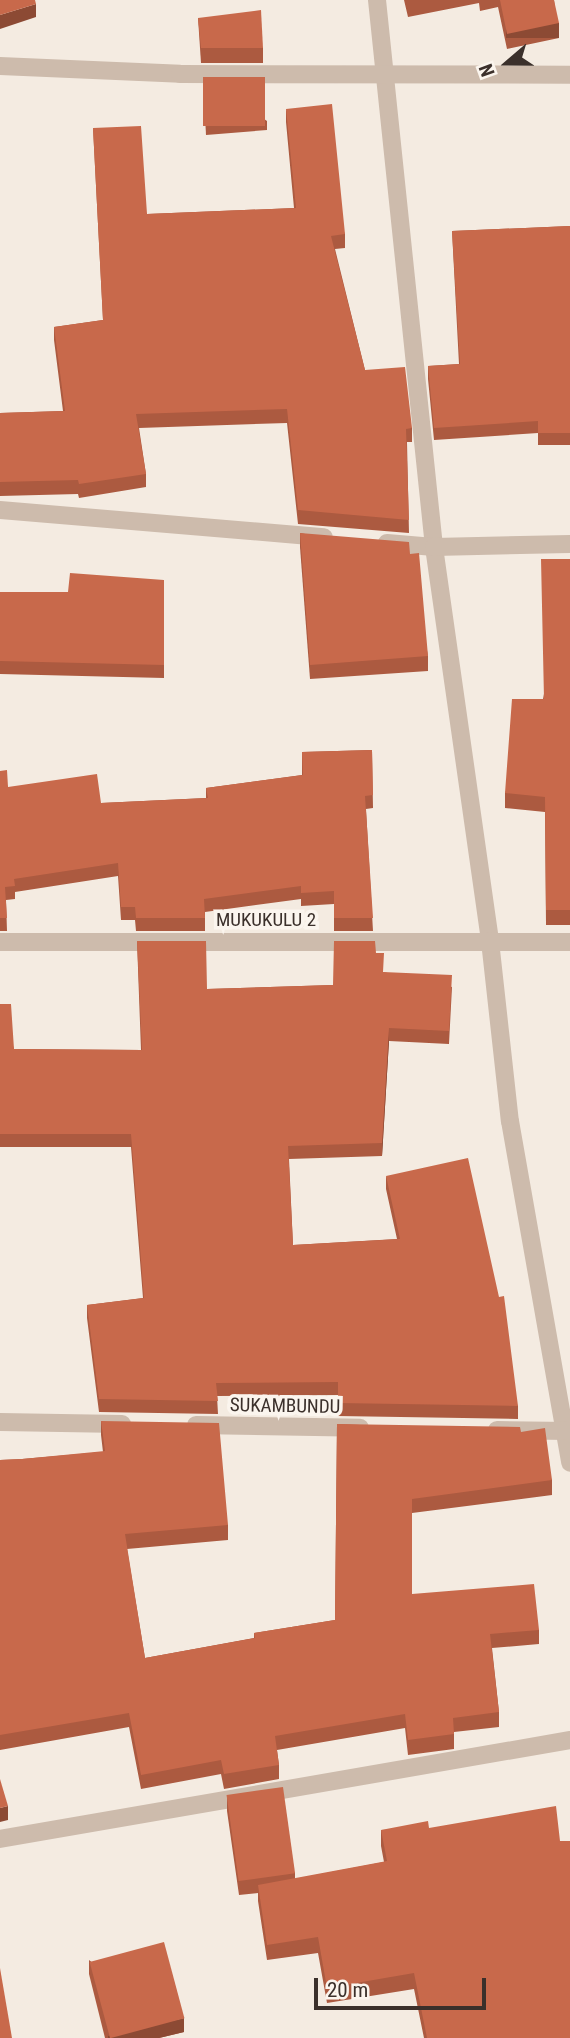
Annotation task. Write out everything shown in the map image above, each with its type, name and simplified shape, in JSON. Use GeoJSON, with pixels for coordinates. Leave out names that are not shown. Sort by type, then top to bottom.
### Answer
{"type":"FeatureCollection","features":[{"type":"Feature","properties":{"kind":"street"},"geometry":{"type":"LineString","coordinates":[[377,0],[434,547],[490,941],[510,1121],[567,1431],[570,1463]]}},
{"type":"Feature","properties":{"kind":"street"},"geometry":{"type":"LineString","coordinates":[[0,66],[180,74],[570,75]]}},
{"type":"Feature","properties":{"kind":"street"},"geometry":{"type":"LineString","coordinates":[[0,510],[339,538]]}},
{"type":"Feature","properties":{"kind":"street"},"geometry":{"type":"LineString","coordinates":[[366,541],[434,547],[570,544]]}},
{"type":"Feature","properties":{"kind":"street","name":"MUKUKULU 2"},"geometry":{"type":"LineString","coordinates":[[0,942],[570,942]]}},
{"type":"Feature","properties":{"kind":"street"},"geometry":{"type":"LineString","coordinates":[[0,1422],[138,1424]]}},
{"type":"Feature","properties":{"kind":"street","name":"SUKAMBUNDU"},"geometry":{"type":"LineString","coordinates":[[179,1425],[372,1428]]}},
{"type":"Feature","properties":{"kind":"street"},"geometry":{"type":"LineString","coordinates":[[482,1430],[567,1431]]}},
{"type":"Feature","properties":{"kind":"street"},"geometry":{"type":"LineString","coordinates":[[0,1839],[570,1740]]}},
{"type":"Feature","properties":{"kind":"building"},"geometry":{"type":"Polygon","coordinates":[[[0,0],[35,0],[36,4],[0,15],[0,0]]]}},
{"type":"Feature","properties":{"kind":"building"},"geometry":{"type":"Polygon","coordinates":[[[500,0],[554,0],[559,23],[507,34],[500,0]]]}},
{"type":"Feature","properties":{"kind":"building"},"geometry":{"type":"Polygon","coordinates":[[[261,10],[263,48],[201,48],[198,18],[261,10]]]}},
{"type":"Feature","properties":{"kind":"building"},"geometry":{"type":"Polygon","coordinates":[[[203,77],[265,77],[265,126],[203,126],[203,77]]]}},
{"type":"Feature","properties":{"kind":"building"},"geometry":{"type":"Polygon","coordinates":[[[332,104],[345,234],[331,236],[365,370],[405,367],[412,428],[406,429],[409,520],[298,510],[287,409],[136,414],[146,474],[79,484],[78,480],[0,482],[0,413],[65,411],[54,327],[103,320],[93,128],[141,126],[147,214],[296,208],[286,109],[332,104]]]}},
{"type":"Feature","properties":{"kind":"building"},"geometry":{"type":"Polygon","coordinates":[[[570,226],[570,433],[538,433],[538,421],[434,428],[428,366],[460,364],[452,231],[570,226]]]}},
{"type":"Feature","properties":{"kind":"building"},"geometry":{"type":"Polygon","coordinates":[[[300,533],[409,542],[410,554],[419,553],[428,656],[310,665],[300,533]]]}},
{"type":"Feature","properties":{"kind":"building"},"geometry":{"type":"Polygon","coordinates":[[[541,559],[570,559],[570,910],[546,910],[545,797],[505,793],[512,699],[544,699],[541,559]]]}},
{"type":"Feature","properties":{"kind":"building"},"geometry":{"type":"Polygon","coordinates":[[[70,573],[164,580],[164,665],[0,661],[0,592],[68,592],[70,573]]]}},
{"type":"Feature","properties":{"kind":"building"},"geometry":{"type":"Polygon","coordinates":[[[372,750],[373,795],[365,796],[373,918],[334,918],[334,891],[301,893],[301,886],[204,899],[205,918],[136,918],[135,907],[121,907],[118,863],[14,879],[15,886],[5,887],[7,918],[0,918],[0,771],[7,770],[8,787],[97,774],[101,803],[208,798],[206,788],[303,775],[302,752],[372,750]]]}},
{"type":"Feature","properties":{"kind":"building"},"geometry":{"type":"Polygon","coordinates":[[[137,941],[206,941],[207,989],[333,985],[334,941],[375,941],[376,953],[384,953],[383,972],[452,975],[449,1031],[389,1028],[382,1143],[288,1146],[293,1245],[400,1239],[386,1176],[468,1158],[499,1297],[504,1296],[518,1406],[338,1403],[338,1382],[216,1383],[218,1401],[99,1399],[87,1305],[144,1298],[131,1134],[0,1134],[0,1004],[11,1004],[14,1049],[142,1050],[137,941]]]}},
{"type":"Feature","properties":{"kind":"building"},"geometry":{"type":"Polygon","coordinates":[[[101,1421],[219,1423],[228,1525],[125,1534],[145,1658],[255,1638],[254,1633],[335,1620],[337,1424],[520,1427],[521,1432],[545,1428],[552,1480],[412,1499],[412,1594],[534,1584],[539,1630],[490,1634],[499,1712],[453,1718],[454,1734],[408,1740],[405,1714],[275,1736],[279,1765],[224,1774],[221,1760],[141,1775],[129,1713],[0,1735],[0,1460],[105,1451],[101,1421]]]}},
{"type":"Feature","properties":{"kind":"building"},"geometry":{"type":"Polygon","coordinates":[[[0,1779],[8,1806],[0,1808],[0,1779]]]}},
{"type":"Feature","properties":{"kind":"building"},"geometry":{"type":"Polygon","coordinates":[[[283,1787],[295,1873],[239,1881],[227,1795],[283,1787]]]}},
{"type":"Feature","properties":{"kind":"building"},"geometry":{"type":"Polygon","coordinates":[[[556,1806],[560,1841],[570,1841],[570,2038],[427,2038],[414,1973],[327,1988],[318,1937],[267,1945],[258,1885],[387,1861],[381,1830],[428,1821],[429,1828],[556,1806]]]}},
{"type":"Feature","properties":{"kind":"building"},"geometry":{"type":"Polygon","coordinates":[[[164,1942],[184,2018],[110,2038],[90,1962],[164,1942]]]}},
{"type":"Feature","properties":{"kind":"building"},"geometry":{"type":"Polygon","coordinates":[[[0,1968],[12,2038],[0,2038],[0,1968]]]}}]}
